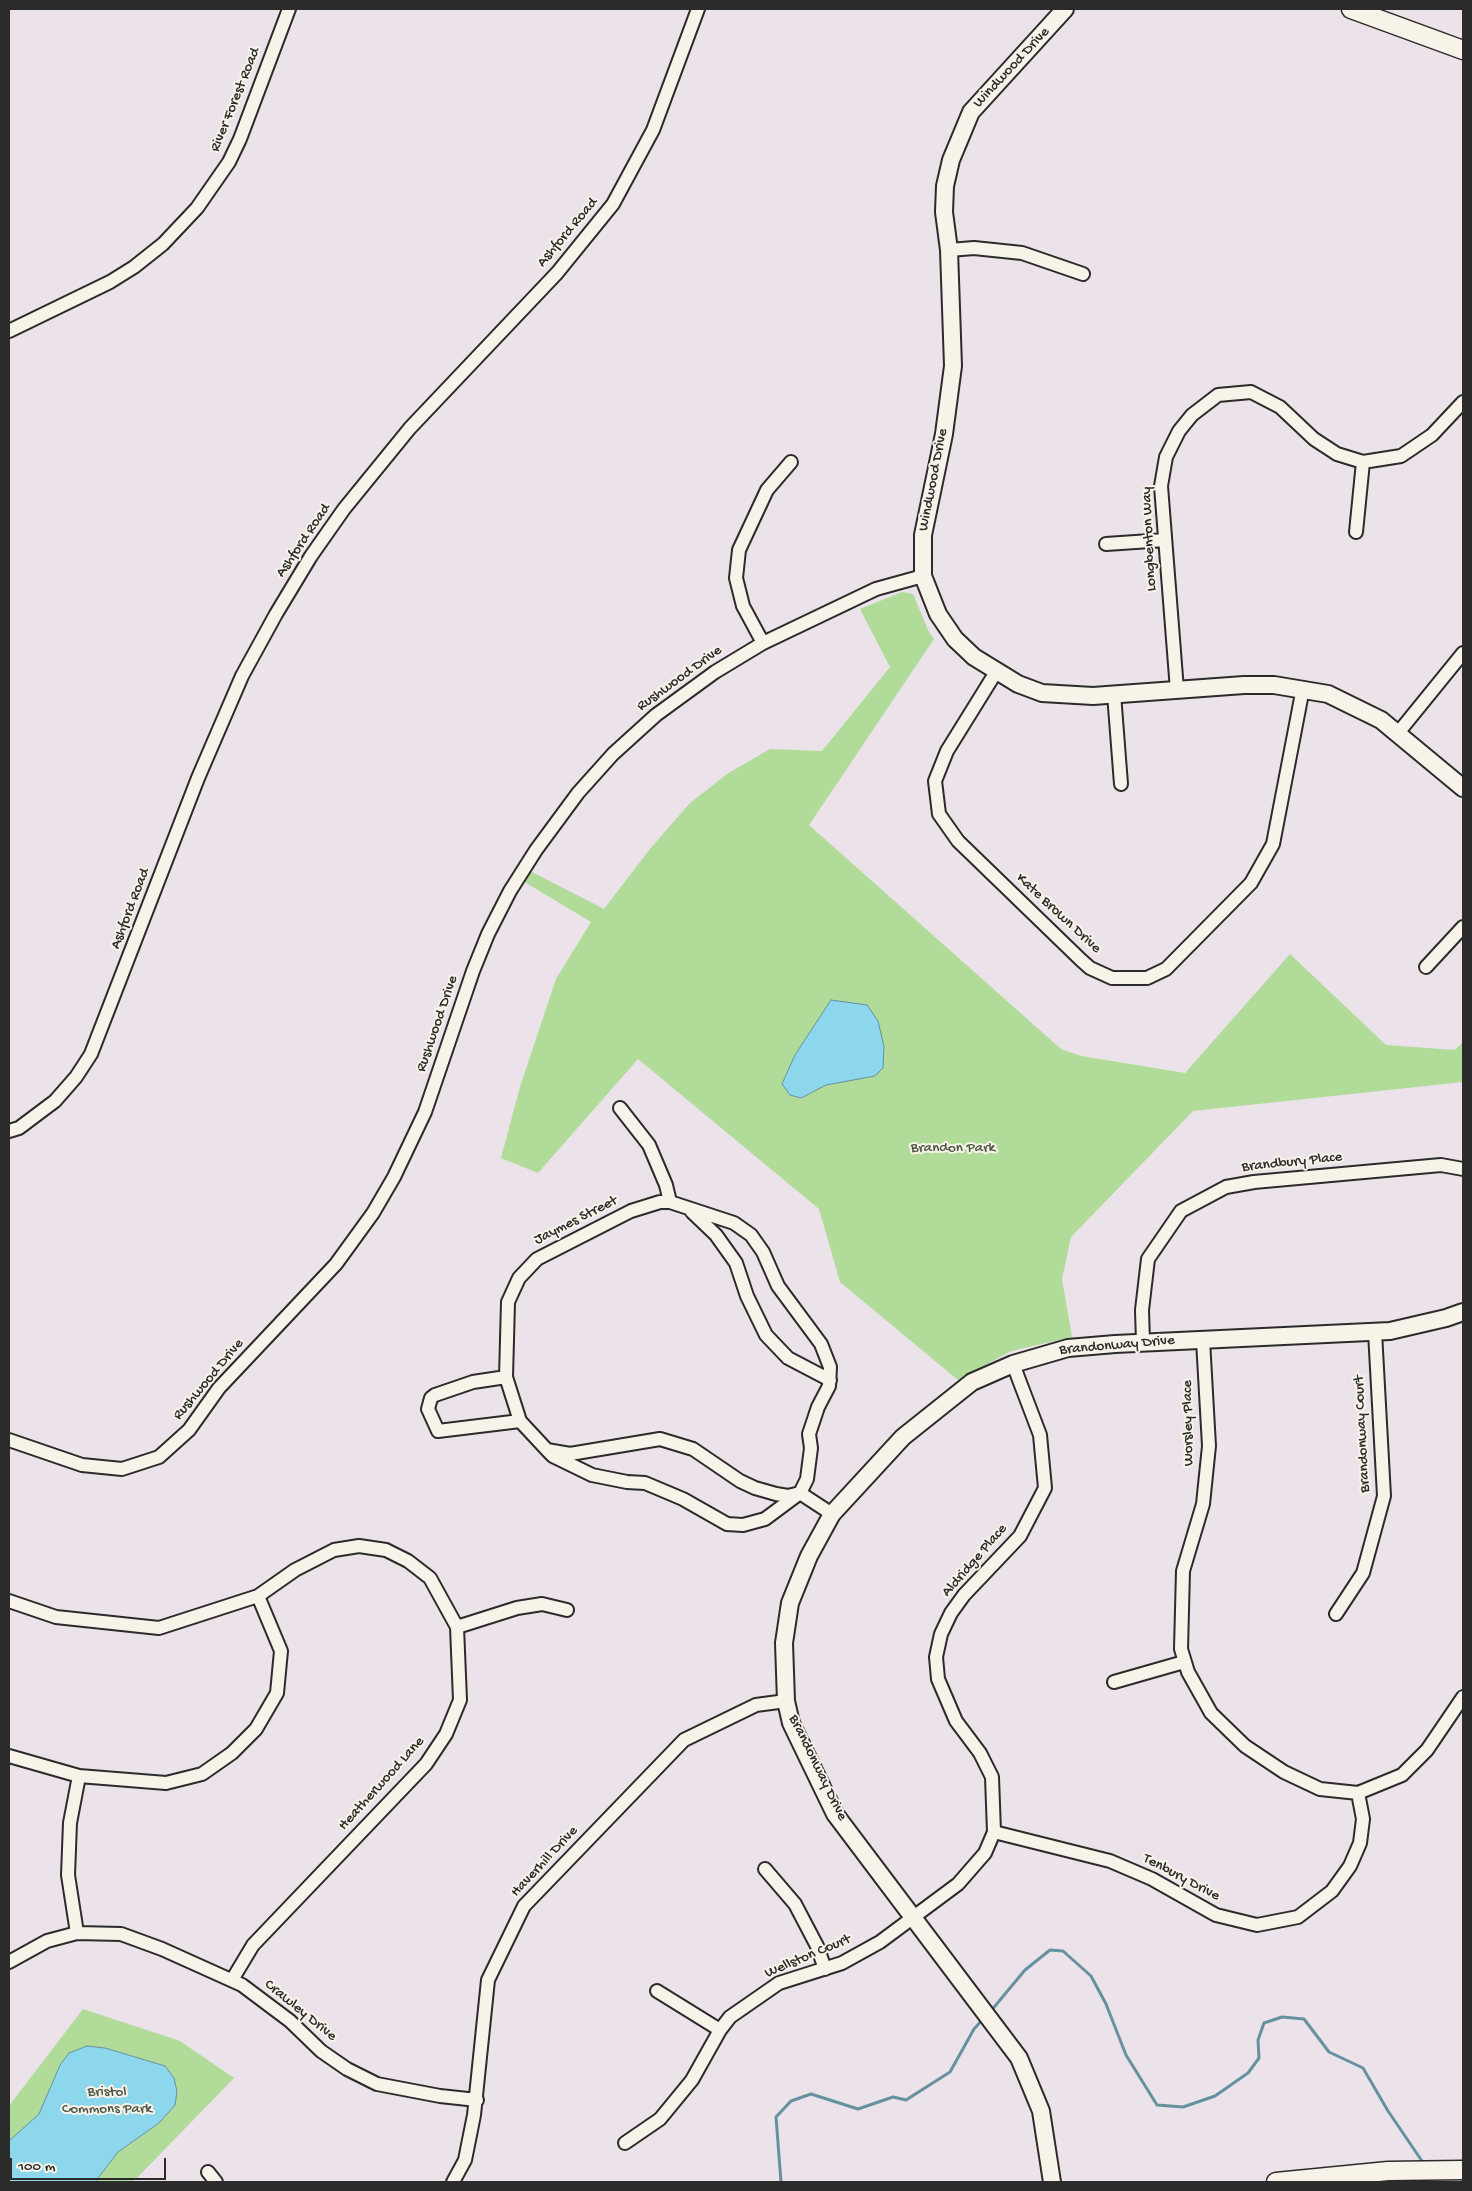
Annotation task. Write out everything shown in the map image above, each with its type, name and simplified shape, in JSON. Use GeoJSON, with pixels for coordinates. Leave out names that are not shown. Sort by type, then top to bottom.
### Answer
{"type":"FeatureCollection","features":[{"type":"Feature","properties":{"kind":"main road"},"geometry":{"type":"LineString","coordinates":[[1350,9],[1463,50]]}},
{"type":"Feature","properties":{"kind":"main road"},"geometry":{"type":"LineString","coordinates":[[1276,2182],[1406,2170],[1460,2170]]}},
{"type":"Feature","properties":{"kind":"street","name":"River Forest Road"},"geometry":{"type":"LineString","coordinates":[[9,331],[110,282],[134,266],[169,238],[197,208],[229,162],[240,139],[289,9]]}},
{"type":"Feature","properties":{"kind":"street","name":"Ashford Road"},"geometry":{"type":"LineString","coordinates":[[9,1131],[19,1128],[55,1101],[76,1077],[91,1054],[198,778],[242,676],[308,562],[344,509],[410,428],[557,273],[613,204],[653,130],[698,9]]}},
{"type":"Feature","properties":{"kind":"street","name":"Windwood Drive"},"geometry":{"type":"LineString","coordinates":[[1065,9],[972,112],[950,160],[945,186],[944,212],[949,250],[953,366],[943,442],[937,475],[925,515],[922,543],[924,576],[938,614],[955,639],[974,656],[996,672],[1018,684],[1042,692],[1093,696],[1244,685],[1303,688],[1328,694],[1357,706],[1381,720],[1463,788]]}},
{"type":"Feature","properties":{"kind":"street"},"geometry":{"type":"LineString","coordinates":[[949,250],[974,248],[1022,253],[1084,274]]}},
{"type":"Feature","properties":{"kind":"street","name":"Longbenton Way"},"geometry":{"type":"LineString","coordinates":[[1177,690],[1162,486],[1166,457],[1179,431],[1192,415],[1218,395],[1250,392],[1280,407],[1314,439],[1337,454],[1363,462],[1401,456],[1432,435],[1463,402]]}},
{"type":"Feature","properties":{"kind":"street"},"geometry":{"type":"LineString","coordinates":[[763,643],[743,606],[736,578],[739,550],[767,490],[791,462]]}},
{"type":"Feature","properties":{"kind":"street"},"geometry":{"type":"LineString","coordinates":[[1356,532],[1363,462]]}},
{"type":"Feature","properties":{"kind":"street"},"geometry":{"type":"LineString","coordinates":[[1106,544],[1166,540]]}},
{"type":"Feature","properties":{"kind":"street","name":"Rushwood Drive"},"geometry":{"type":"LineString","coordinates":[[9,1440],[82,1465],[122,1469],[159,1457],[189,1430],[219,1388],[336,1264],[373,1213],[403,1159],[425,1112],[473,971],[488,934],[510,892],[549,830],[598,770],[656,715],[694,686],[763,643],[876,590],[924,576]]}},
{"type":"Feature","properties":{"kind":"street"},"geometry":{"type":"LineString","coordinates":[[1398,733],[1463,653]]}},
{"type":"Feature","properties":{"kind":"street","name":"Kate Brown Drive"},"geometry":{"type":"LineString","coordinates":[[996,672],[947,751],[935,781],[939,814],[958,841],[1081,960],[1090,968],[1112,978],[1147,978],[1166,969],[1251,883],[1273,844],[1303,688]]}},
{"type":"Feature","properties":{"kind":"street"},"geometry":{"type":"LineString","coordinates":[[1114,694],[1121,784]]}},
{"type":"Feature","properties":{"kind":"street"},"geometry":{"type":"LineString","coordinates":[[1426,967],[1463,927]]}},
{"type":"Feature","properties":{"kind":"street"},"geometry":{"type":"LineString","coordinates":[[620,1108],[648,1145],[666,1185],[670,1202]]}},
{"type":"Feature","properties":{"kind":"street","name":"Brandbury Place"},"geometry":{"type":"LineString","coordinates":[[1143,1342],[1142,1310],[1148,1259],[1181,1211],[1226,1187],[1254,1182],[1440,1165],[1463,1169]]}},
{"type":"Feature","properties":{"kind":"street","name":"Jaymes Street"},"geometry":{"type":"LineString","coordinates":[[520,1421],[506,1377],[508,1302],[519,1278],[537,1259],[631,1211],[660,1202],[670,1202],[734,1223],[752,1235],[763,1252],[778,1286],[821,1344],[830,1367],[830,1380],[788,1358],[766,1335],[747,1296],[736,1263],[716,1235],[688,1208]]}},
{"type":"Feature","properties":{"kind":"street","name":"Brandonway Drive"},"geometry":{"type":"LineString","coordinates":[[1052,2182],[1042,2111],[1018,2058],[835,1814],[791,1723],[786,1701],[784,1643],[790,1603],[809,1556],[832,1514],[903,1437],[972,1382],[1013,1364],[1068,1348],[1143,1342],[1375,1332],[1446,1318],[1463,1312]]}},
{"type":"Feature","properties":{"kind":"street","name":"Brandonway Court"},"geometry":{"type":"LineString","coordinates":[[1336,1614],[1364,1572],[1384,1496],[1375,1332]]}},
{"type":"Feature","properties":{"kind":"street","name":"Worsley Place"},"geometry":{"type":"LineString","coordinates":[[1203,1340],[1209,1446],[1203,1504],[1183,1572],[1181,1649],[1184,1662],[1211,1713],[1245,1746],[1284,1772],[1320,1789],[1358,1793]]}},
{"type":"Feature","properties":{"kind":"street","name":"Aldridge Place"},"geometry":{"type":"LineString","coordinates":[[913,1918],[958,1884],[985,1853],[994,1832],[992,1777],[980,1753],[956,1721],[938,1679],[936,1657],[941,1634],[951,1613],[964,1596],[1020,1536],[1045,1488],[1040,1435],[1013,1364]]}},
{"type":"Feature","properties":{"kind":"street"},"geometry":{"type":"LineString","coordinates":[[506,1377],[480,1380],[431,1398],[428,1409],[438,1432],[520,1421],[553,1456],[592,1475],[627,1482],[645,1483],[676,1496],[727,1524],[743,1525],[765,1519],[800,1493],[808,1471],[811,1448],[809,1434],[830,1380]]}},
{"type":"Feature","properties":{"kind":"street"},"geometry":{"type":"LineString","coordinates":[[547,1450],[570,1454],[660,1439],[693,1449],[740,1481],[755,1488],[782,1495],[800,1493],[832,1514]]}},
{"type":"Feature","properties":{"kind":"street","name":"Heatherwood Lane"},"geometry":{"type":"LineString","coordinates":[[9,1601],[56,1616],[159,1628],[258,1596],[296,1570],[334,1550],[359,1546],[386,1550],[408,1561],[430,1578],[457,1627],[460,1700],[446,1734],[426,1764],[253,1945],[232,1980]]}},
{"type":"Feature","properties":{"kind":"street"},"geometry":{"type":"LineString","coordinates":[[9,1756],[80,1776],[166,1783],[202,1774],[232,1753],[256,1729],[277,1693],[281,1651],[258,1596]]}},
{"type":"Feature","properties":{"kind":"street"},"geometry":{"type":"LineString","coordinates":[[457,1627],[517,1608],[542,1604],[567,1610]]}},
{"type":"Feature","properties":{"kind":"street"},"geometry":{"type":"LineString","coordinates":[[1114,1682],[1184,1662]]}},
{"type":"Feature","properties":{"kind":"street"},"geometry":{"type":"LineString","coordinates":[[1358,1793],[1402,1775],[1427,1750],[1463,1697]]}},
{"type":"Feature","properties":{"kind":"street","name":"Haverhill Drive"},"geometry":{"type":"LineString","coordinates":[[456,2177],[465,2160],[477,2100],[488,1980],[524,1906],[684,1740],[756,1705],[786,1701]]}},
{"type":"Feature","properties":{"kind":"street"},"geometry":{"type":"LineString","coordinates":[[77,1933],[68,1875],[70,1823],[80,1776]]}},
{"type":"Feature","properties":{"kind":"street","name":"Tenbury Drive"},"geometry":{"type":"LineString","coordinates":[[994,1832],[1110,1861],[1152,1880],[1216,1915],[1257,1925],[1298,1917],[1332,1891],[1350,1866],[1360,1843],[1363,1819],[1358,1793]]}},
{"type":"Feature","properties":{"kind":"street"},"geometry":{"type":"LineString","coordinates":[[765,1869],[795,1904],[817,1946],[825,1969]]}},
{"type":"Feature","properties":{"kind":"street","name":"Wellston Court"},"geometry":{"type":"LineString","coordinates":[[625,2143],[660,2119],[692,2080],[720,2030],[730,2017],[779,1983],[842,1963],[880,1942],[913,1918]]}},
{"type":"Feature","properties":{"kind":"street","name":"Crawley Drive"},"geometry":{"type":"LineString","coordinates":[[9,1962],[47,1941],[77,1933],[120,1934],[162,1949],[242,1985],[290,2021],[321,2051],[347,2069],[377,2084],[440,2096],[477,2100]]}},
{"type":"Feature","properties":{"kind":"street"},"geometry":{"type":"LineString","coordinates":[[656,1991],[720,2030]]}},
{"type":"Feature","properties":{"kind":"green space","name":"Brandon Park"},"geometry":{"type":"Polygon","coordinates":[[[902,592],[913,594],[929,632],[934,639],[809,825],[1061,1049],[1081,1056],[1185,1073],[1290,954],[1386,1045],[1455,1050],[1463,1042],[1463,1082],[1193,1111],[1071,1237],[1062,1279],[1072,1337],[1011,1351],[958,1380],[840,1282],[819,1209],[638,1059],[538,1173],[501,1158],[520,1087],[556,979],[591,922],[523,881],[530,871],[604,909],[650,849],[689,804],[727,774],[770,749],[822,751],[890,667],[860,609],[902,592]]]}},
{"type":"Feature","properties":{"kind":"green space","name":"Bristol Commons Park"},"geometry":{"type":"Polygon","coordinates":[[[83,2009],[180,2041],[234,2078],[133,2182],[9,2182],[9,2106],[83,2009]]]}},
{"type":"Feature","properties":{"kind":"water"},"geometry":{"type":"Polygon","coordinates":[[[831,1000],[867,1005],[878,1021],[884,1046],[883,1068],[875,1076],[826,1085],[801,1098],[790,1095],[782,1084],[795,1055],[831,1000]]]}},
{"type":"Feature","properties":{"kind":"water"},"geometry":{"type":"Polygon","coordinates":[[[87,2046],[105,2048],[165,2066],[174,2078],[177,2092],[175,2105],[159,2123],[118,2152],[95,2182],[9,2182],[9,2141],[39,2114],[60,2065],[69,2053],[87,2046]]]}},
{"type":"Feature","properties":{"kind":"waterway"},"geometry":{"type":"LineString","coordinates":[[990,2012],[1025,1970],[1050,1950],[1063,1951],[1091,1976],[1106,2004],[1126,2055],[1157,2105],[1183,2107],[1215,2096],[1248,2073],[1259,2058],[1258,2040],[1264,2023],[1282,2017],[1304,2019],[1329,2052],[1363,2068],[1388,2111],[1424,2164]]}},
{"type":"Feature","properties":{"kind":"waterway"},"geometry":{"type":"LineString","coordinates":[[781,2182],[776,2117],[791,2101],[811,2094],[858,2109],[893,2097],[906,2100],[950,2072],[974,2029],[984,2018]]}}]}
